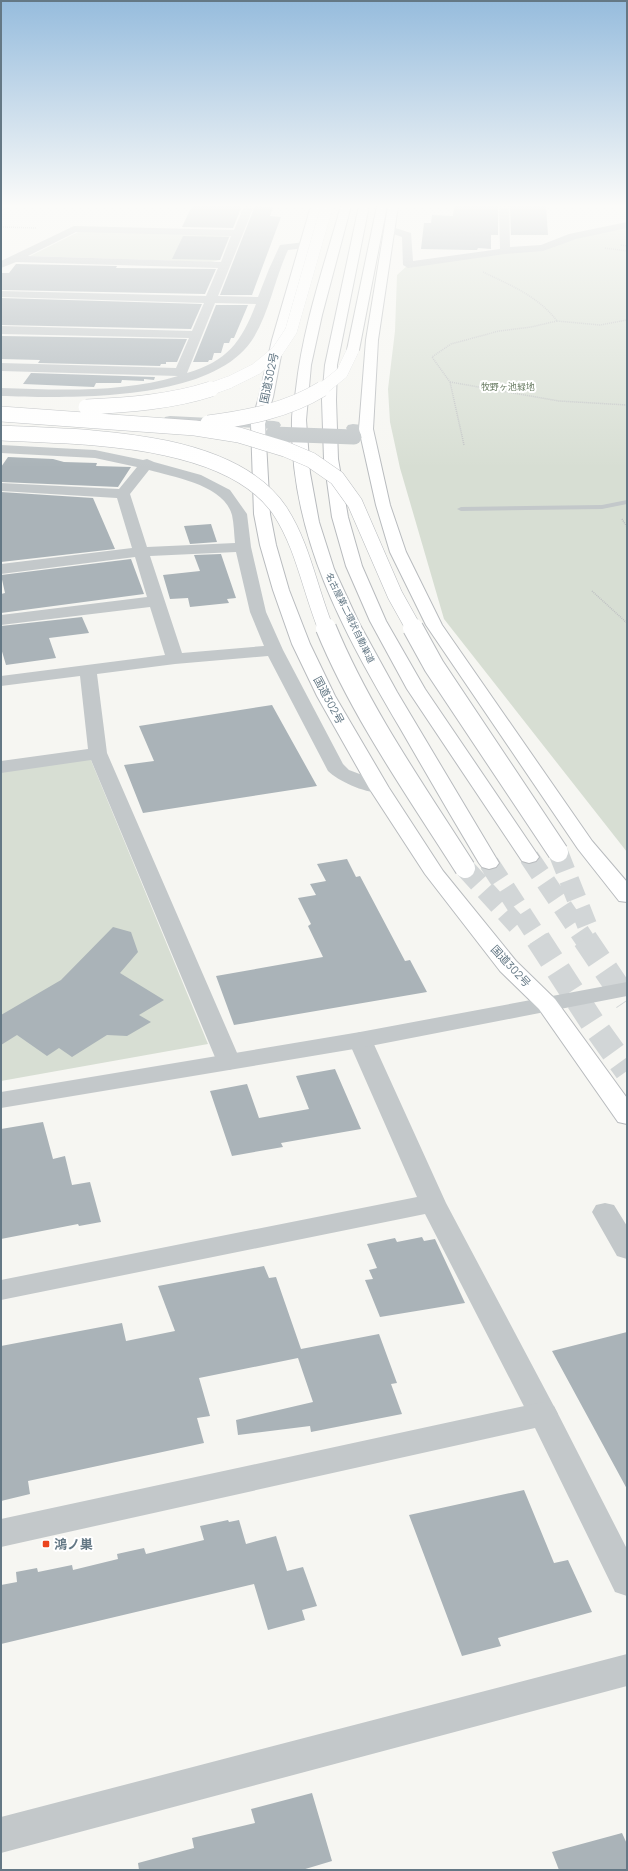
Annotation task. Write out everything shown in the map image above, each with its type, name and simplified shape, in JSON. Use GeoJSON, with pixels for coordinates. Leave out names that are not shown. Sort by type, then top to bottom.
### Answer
{"type":"FeatureCollection","features":[{"type":"Feature","properties":{"kind":"main road","name":"国道302号"},"geometry":{"type":"LineString","coordinates":[[291,293],[278,340],[266,397],[262,514],[268,545],[281,590],[301,644],[326,696],[379,788],[445,886],[508,966],[547,1004],[627,1116]]}},
{"type":"Feature","properties":{"kind":"main road"},"geometry":{"type":"LineString","coordinates":[[1,409],[102,407],[149,402],[196,393],[226,384],[250,374],[275,355],[290,332],[301,293]]}},
{"type":"Feature","properties":{"kind":"main road","name":"名古屋第二環状自動車道"},"geometry":{"type":"LineString","coordinates":[[322,293],[308,346],[300,420],[303,473],[311,522],[326,569],[351,623],[388,692],[489,863]]}},
{"type":"Feature","properties":{"kind":"main road"},"geometry":{"type":"LineString","coordinates":[[345,293],[331,365],[329,400],[331,459],[340,517],[354,566],[378,621],[416,689],[529,857]]}},
{"type":"Feature","properties":{"kind":"main road"},"geometry":{"type":"LineString","coordinates":[[1,427],[139,429],[182,427],[254,416],[281,408],[315,394],[341,375],[353,350],[364,293]]}},
{"type":"Feature","properties":{"kind":"main road"},"geometry":{"type":"LineString","coordinates":[[379,293],[360,433],[398,552],[434,625],[585,845],[627,896]]}},
{"type":"Feature","properties":{"kind":"main road"},"geometry":{"type":"LineString","coordinates":[[1,413],[145,423],[195,428],[239,435],[285,449],[311,460],[337,478],[355,503],[395,595],[434,666],[558,852]]}},
{"type":"Feature","properties":{"kind":"main road"},"geometry":{"type":"LineString","coordinates":[[1,433],[90,439],[179,452],[221,465],[249,480],[269,496],[290,528],[331,639],[345,666],[380,732],[465,868]]}},
{"type":"Feature","properties":{"kind":"street"},"geometry":{"type":"LineString","coordinates":[[186,375],[196,335],[214,293]]}},
{"type":"Feature","properties":{"kind":"street"},"geometry":{"type":"LineString","coordinates":[[1,392],[80,392],[119,390],[151,386],[186,375],[228,359],[239,348],[248,337],[265,293]]}},
{"type":"Feature","properties":{"kind":"street"},"geometry":{"type":"LineString","coordinates":[[1,294],[262,301]]}},
{"type":"Feature","properties":{"kind":"street"},"geometry":{"type":"LineString","coordinates":[[1,330],[196,335]]}},
{"type":"Feature","properties":{"kind":"street"},"geometry":{"type":"LineString","coordinates":[[1,367],[186,375]]}},
{"type":"Feature","properties":{"kind":"street"},"geometry":{"type":"LineString","coordinates":[[1,413],[265,429]]}},
{"type":"Feature","properties":{"kind":"street"},"geometry":{"type":"LineString","coordinates":[[1,421],[360,433]]}},
{"type":"Feature","properties":{"kind":"street"},"geometry":{"type":"LineString","coordinates":[[1,448],[95,454],[147,464],[196,478],[225,493],[239,514],[243,547],[258,612],[274,650],[335,767],[342,774],[379,788]]}},
{"type":"Feature","properties":{"kind":"street"},"geometry":{"type":"LineString","coordinates":[[123,494],[147,464]]}},
{"type":"Feature","properties":{"kind":"street"},"geometry":{"type":"LineString","coordinates":[[1,487],[123,494]]}},
{"type":"Feature","properties":{"kind":"street"},"geometry":{"type":"LineString","coordinates":[[123,494],[174,659]]}},
{"type":"Feature","properties":{"kind":"street"},"geometry":{"type":"LineString","coordinates":[[1,569],[140,552],[243,547]]}},
{"type":"Feature","properties":{"kind":"street"},"geometry":{"type":"LineString","coordinates":[[1,620],[156,602]]}},
{"type":"Feature","properties":{"kind":"street"},"geometry":{"type":"LineString","coordinates":[[1,681],[174,659],[274,650]]}},
{"type":"Feature","properties":{"kind":"street"},"geometry":{"type":"LineString","coordinates":[[88,670],[98,753],[229,1062]]}},
{"type":"Feature","properties":{"kind":"street"},"geometry":{"type":"LineString","coordinates":[[1,767],[98,753]]}},
{"type":"Feature","properties":{"kind":"street"},"geometry":{"type":"LineString","coordinates":[[1,1100],[360,1040],[627,989]]}},
{"type":"Feature","properties":{"kind":"street"},"geometry":{"type":"LineString","coordinates":[[360,1040],[433,1203],[543,1414],[627,1582]]}},
{"type":"Feature","properties":{"kind":"street"},"geometry":{"type":"LineString","coordinates":[[1,1290],[433,1203]]}},
{"type":"Feature","properties":{"kind":"street"},"geometry":{"type":"LineString","coordinates":[[605,1212],[627,1249]]}},
{"type":"Feature","properties":{"kind":"street"},"geometry":{"type":"LineString","coordinates":[[1,1533],[543,1414]]}},
{"type":"Feature","properties":{"kind":"street"},"geometry":{"type":"LineString","coordinates":[[1,1835],[627,1670]]}},
{"type":"Feature","properties":{"kind":"lane"},"geometry":{"type":"LineString","coordinates":[[461,509],[602,507],[627,502]]}},
{"type":"Feature","properties":{"kind":"path"},"geometry":{"type":"LineString","coordinates":[[525,293],[551,310],[556,321]]}},
{"type":"Feature","properties":{"kind":"path"},"geometry":{"type":"LineString","coordinates":[[464,445],[450,382],[432,357],[451,344],[499,331],[531,327],[556,321],[600,325],[627,320]]}},
{"type":"Feature","properties":{"kind":"path"},"geometry":{"type":"LineString","coordinates":[[450,382],[559,401],[627,406]]}},
{"type":"Feature","properties":{"kind":"path"},"geometry":{"type":"LineString","coordinates":[[592,591],[627,623]]}},
{"type":"Feature","properties":{"kind":"green space","name":"牧野ヶ池緑地"},"geometry":{"type":"Polygon","coordinates":[[[396,293],[627,293],[627,852],[444,619],[400,468],[390,422],[388,389],[395,331],[396,293]]]}},
{"type":"Feature","properties":{"kind":"green space"},"geometry":{"type":"Polygon","coordinates":[[[90,758],[208,1044],[1,1081],[1,771],[90,758]]]}},
{"type":"Feature","properties":{"kind":"building"},"geometry":{"type":"Polygon","coordinates":[[[170,293],[205,293],[205,294],[170,293]]]}},
{"type":"Feature","properties":{"kind":"building"},"geometry":{"type":"Polygon","coordinates":[[[221,293],[253,293],[252,295],[220,295],[221,293]]]}},
{"type":"Feature","properties":{"kind":"building"},"geometry":{"type":"Polygon","coordinates":[[[1,298],[202,304],[191,329],[1,325],[1,298]]]}},
{"type":"Feature","properties":{"kind":"building"},"geometry":{"type":"Polygon","coordinates":[[[216,305],[248,305],[234,338],[231,338],[229,343],[224,343],[221,353],[214,353],[212,360],[209,360],[208,362],[193,362],[216,305]]]}},
{"type":"Feature","properties":{"kind":"building"},"geometry":{"type":"Polygon","coordinates":[[[1,336],[187,339],[177,362],[166,362],[166,364],[161,364],[160,366],[38,363],[40,360],[1,359],[1,336]]]}},
{"type":"Feature","properties":{"kind":"building"},"geometry":{"type":"Polygon","coordinates":[[[31,373],[155,377],[154,380],[122,380],[121,383],[96,383],[94,387],[23,384],[31,373]]]}},
{"type":"Feature","properties":{"kind":"building"},"geometry":{"type":"Polygon","coordinates":[[[8,457],[53,459],[64,462],[97,463],[96,466],[131,467],[118,487],[1,482],[1,467],[8,457]]]}},
{"type":"Feature","properties":{"kind":"building"},"geometry":{"type":"Polygon","coordinates":[[[1,492],[93,498],[115,549],[1,562],[1,492]]]}},
{"type":"Feature","properties":{"kind":"building"},"geometry":{"type":"Polygon","coordinates":[[[211,524],[217,542],[190,544],[184,526],[211,524]]]}},
{"type":"Feature","properties":{"kind":"building"},"geometry":{"type":"Polygon","coordinates":[[[221,554],[236,598],[227,599],[229,603],[190,607],[188,598],[170,599],[163,575],[200,571],[194,555],[221,554]]]}},
{"type":"Feature","properties":{"kind":"building"},"geometry":{"type":"Polygon","coordinates":[[[131,559],[144,594],[1,613],[1,594],[5,593],[1,575],[131,559]]]}},
{"type":"Feature","properties":{"kind":"building"},"geometry":{"type":"Polygon","coordinates":[[[82,617],[89,633],[49,638],[56,658],[6,665],[1,648],[1,626],[82,617]]]}},
{"type":"Feature","properties":{"kind":"building"},"geometry":{"type":"Polygon","coordinates":[[[272,705],[317,786],[143,813],[124,765],[154,761],[139,726],[272,705]]]}},
{"type":"Feature","properties":{"kind":"building"},"geometry":{"type":"Polygon","coordinates":[[[347,859],[356,877],[360,876],[405,961],[410,960],[427,992],[234,1025],[216,976],[323,957],[308,926],[311,924],[298,898],[316,895],[310,884],[326,881],[317,864],[347,859]]]}},
{"type":"Feature","properties":{"kind":"building"},"geometry":{"type":"Polygon","coordinates":[[[113,927],[131,932],[138,952],[120,973],[164,1000],[139,1015],[151,1022],[127,1036],[107,1035],[72,1057],[59,1048],[47,1056],[17,1035],[1,1045],[1,1015],[61,980],[113,927]]]}},
{"type":"Feature","properties":{"kind":"building"},"geometry":{"type":"Polygon","coordinates":[[[335,1069],[361,1129],[281,1143],[283,1147],[232,1156],[210,1091],[247,1084],[259,1118],[309,1109],[296,1076],[335,1069]]]}},
{"type":"Feature","properties":{"kind":"building"},"geometry":{"type":"Polygon","coordinates":[[[43,1122],[53,1159],[65,1156],[72,1185],[90,1182],[101,1222],[79,1226],[78,1224],[1,1239],[1,1129],[43,1122]]]}},
{"type":"Feature","properties":{"kind":"building"},"geometry":{"type":"Polygon","coordinates":[[[422,1237],[424,1241],[435,1239],[465,1303],[380,1317],[365,1280],[373,1279],[369,1270],[377,1268],[367,1244],[395,1238],[397,1242],[422,1237]]]}},
{"type":"Feature","properties":{"kind":"building"},"geometry":{"type":"Polygon","coordinates":[[[264,1266],[269,1278],[276,1277],[301,1349],[379,1334],[397,1383],[391,1384],[402,1414],[311,1432],[310,1426],[238,1435],[236,1420],[313,1402],[298,1358],[199,1378],[210,1416],[197,1418],[204,1443],[28,1481],[30,1494],[1,1501],[1,1346],[122,1323],[126,1341],[175,1331],[158,1286],[264,1266]]]}},
{"type":"Feature","properties":{"kind":"building"},"geometry":{"type":"Polygon","coordinates":[[[627,1332],[627,1489],[552,1351],[627,1332]]]}},
{"type":"Feature","properties":{"kind":"building"},"geometry":{"type":"Polygon","coordinates":[[[524,1490],[554,1563],[568,1560],[592,1612],[498,1638],[501,1646],[462,1656],[409,1515],[524,1490]]]}},
{"type":"Feature","properties":{"kind":"building"},"geometry":{"type":"Polygon","coordinates":[[[228,1520],[229,1522],[239,1520],[246,1544],[276,1536],[287,1571],[303,1567],[317,1606],[302,1610],[305,1620],[268,1630],[254,1584],[1,1644],[1,1585],[17,1582],[16,1572],[37,1568],[38,1572],[72,1565],[73,1570],[118,1559],[117,1554],[144,1548],[146,1554],[204,1540],[200,1526],[228,1520]]]}},
{"type":"Feature","properties":{"kind":"building"},"geometry":{"type":"Polygon","coordinates":[[[312,1793],[332,1861],[302,1870],[139,1870],[138,1863],[194,1848],[192,1838],[255,1823],[251,1809],[312,1793]]]}},
{"type":"Feature","properties":{"kind":"building"},"geometry":{"type":"Polygon","coordinates":[[[622,1833],[627,1844],[627,1870],[559,1870],[552,1852],[622,1833]]]}},
{"type":"Feature","properties":{"kind":"tunnel"},"geometry":{"type":"LineString","coordinates":[[558,852],[587,925]]}},
{"type":"Feature","properties":{"kind":"tunnel"},"geometry":{"type":"LineString","coordinates":[[529,857],[585,940]]}},
{"type":"Feature","properties":{"kind":"tunnel"},"geometry":{"type":"LineString","coordinates":[[489,863],[539,940]]}},
{"type":"Feature","properties":{"kind":"tunnel"},"geometry":{"type":"LineString","coordinates":[[465,868],[517,925]]}},
{"type":"Feature","properties":{"kind":"tunnel"},"geometry":{"type":"LineString","coordinates":[[538,939],[594,1025],[627,1071]]}},
{"type":"Feature","properties":{"kind":"tunnel"},"geometry":{"type":"LineString","coordinates":[[585,939],[627,1001]]}},
{"type":"Feature","properties":{"kind":"place","name":"鴻ノ巣"},"geometry":{"type":"Point","coordinates":[46,1544]}}]}
